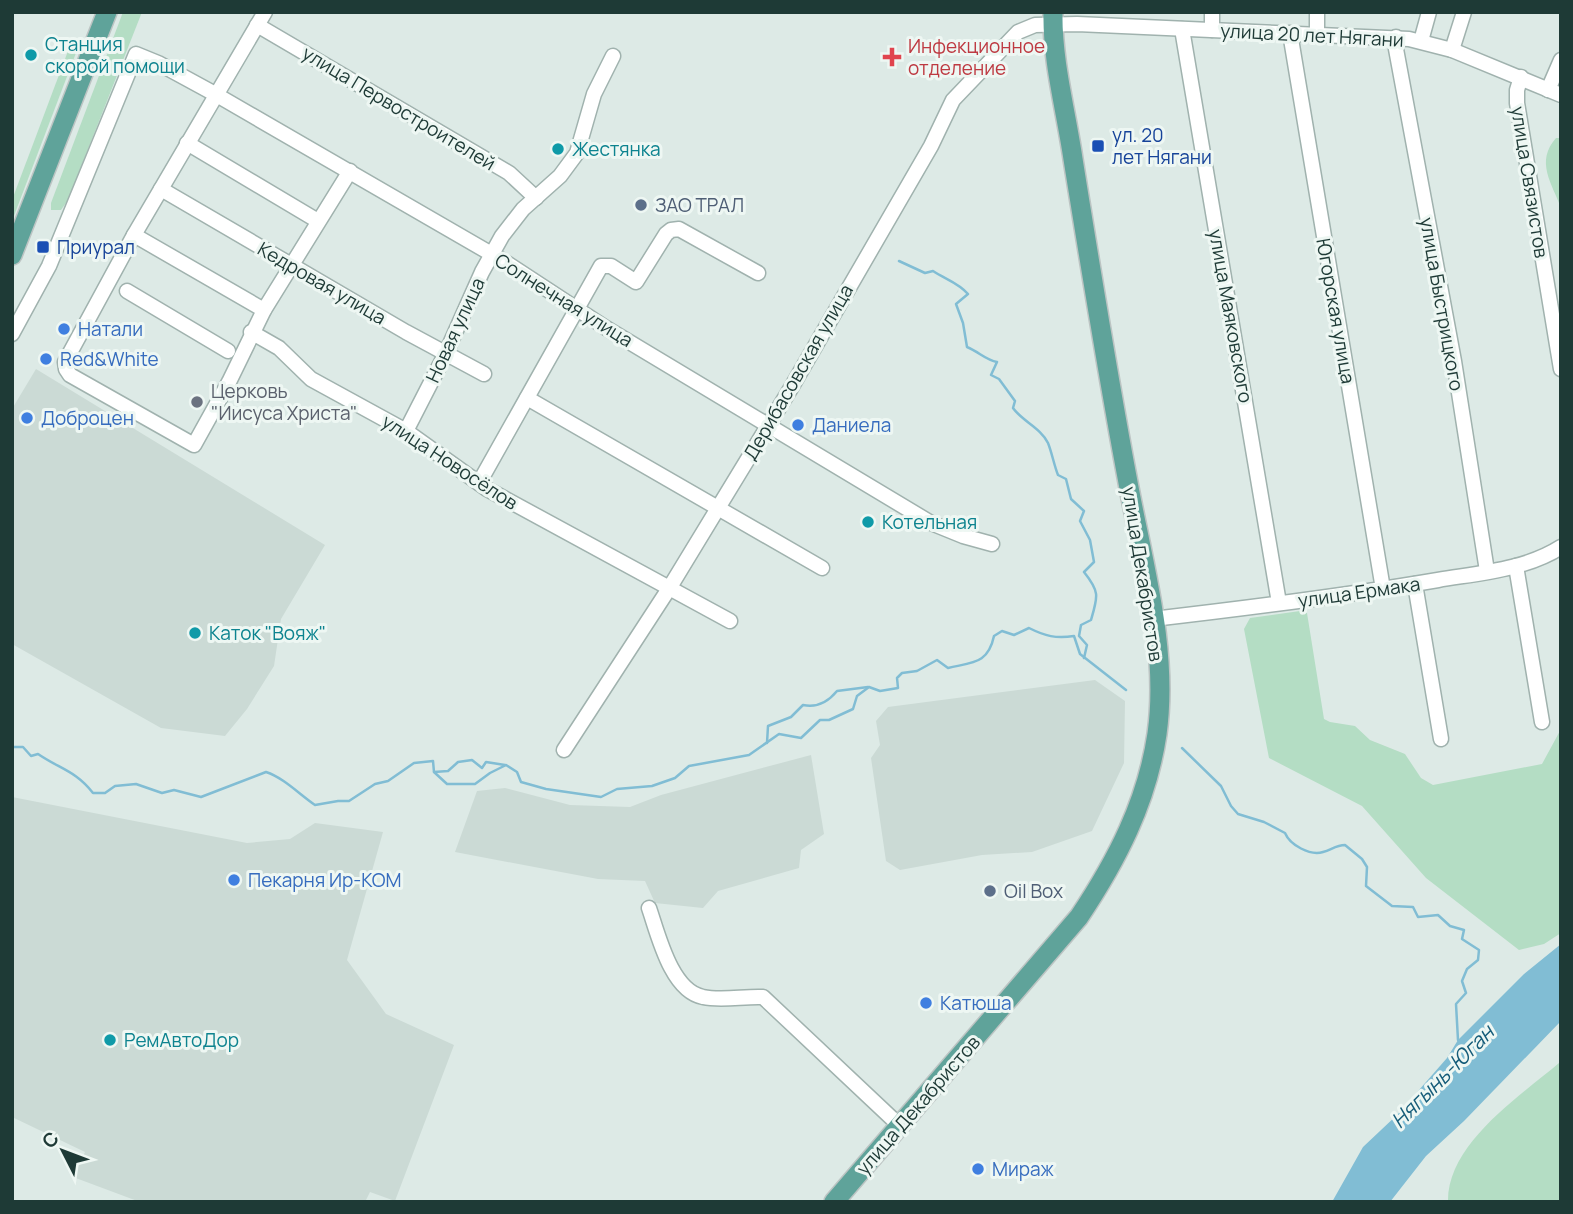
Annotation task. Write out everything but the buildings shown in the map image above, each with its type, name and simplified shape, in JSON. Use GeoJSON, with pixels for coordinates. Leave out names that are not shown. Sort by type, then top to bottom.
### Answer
{"type":"FeatureCollection","features":[{"type":"Feature","properties":{"kind":"main road"},"geometry":{"type":"LineString","coordinates":[[12,255],[107,12]]}},
{"type":"Feature","properties":{"kind":"main road","name":"улица Декабристов"},"geometry":{"type":"LineString","coordinates":[[834,1202],[1062,939],[1094,895],[1122,846],[1139,804],[1157,733],[1158,676],[1153,619],[1109,379],[1059,78],[1053,18]]}},
{"type":"Feature","properties":{"kind":"street"},"geometry":{"type":"LineString","coordinates":[[1212,12],[1212,30]]}},
{"type":"Feature","properties":{"kind":"street"},"geometry":{"type":"LineString","coordinates":[[1317,12],[1317,34]]}},
{"type":"Feature","properties":{"kind":"street"},"geometry":{"type":"LineString","coordinates":[[1421,41],[1429,12]]}},
{"type":"Feature","properties":{"kind":"street"},"geometry":{"type":"LineString","coordinates":[[1451,50],[1464,12]]}},
{"type":"Feature","properties":{"kind":"street"},"geometry":{"type":"LineString","coordinates":[[261,18],[134,235],[65,362],[65,369],[70,375],[194,445],[229,382],[251,332],[350,172]]}},
{"type":"Feature","properties":{"kind":"street","name":"улица Первостроителей"},"geometry":{"type":"LineString","coordinates":[[261,18],[509,173],[536,198]]}},
{"type":"Feature","properties":{"kind":"street","name":"улица 20 лет Нягани"},"geometry":{"type":"LineString","coordinates":[[1053,18],[1182,29],[1396,37],[1451,50],[1555,92]]}},
{"type":"Feature","properties":{"kind":"street","name":"Дерибасовская улица"},"geometry":{"type":"LineString","coordinates":[[564,750],[670,587],[769,424],[931,146],[953,100],[1018,32],[1053,18]]}},
{"type":"Feature","properties":{"kind":"street","name":"улица Маяковского"},"geometry":{"type":"LineString","coordinates":[[1182,29],[1279,603]]}},
{"type":"Feature","properties":{"kind":"street","name":"Югорская улица"},"geometry":{"type":"LineString","coordinates":[[1290,33],[1383,589]]}},
{"type":"Feature","properties":{"kind":"street","name":"улица Быстрицкого"},"geometry":{"type":"LineString","coordinates":[[1396,37],[1396,49],[1454,361],[1487,572]]}},
{"type":"Feature","properties":{"kind":"street","name":"Солнечная улица"},"geometry":{"type":"LineString","coordinates":[[12,334],[49,267],[136,54],[215,94],[492,254],[606,328],[937,526],[992,544]]}},
{"type":"Feature","properties":{"kind":"street","name":"Новая улица"},"geometry":{"type":"LineString","coordinates":[[406,430],[446,353],[492,254],[513,221],[560,176],[577,153],[594,94],[613,56]]}},
{"type":"Feature","properties":{"kind":"street","name":"улица Связистов"},"geometry":{"type":"LineString","coordinates":[[1555,92],[1561,60]]}},
{"type":"Feature","properties":{"kind":"street","name":"улица Связистов"},"geometry":{"type":"LineString","coordinates":[[1521,78],[1517,103],[1561,369]]}},
{"type":"Feature","properties":{"kind":"street"},"geometry":{"type":"LineString","coordinates":[[187,143],[318,221]]}},
{"type":"Feature","properties":{"kind":"street","name":"Кедровая улица"},"geometry":{"type":"LineString","coordinates":[[161,189],[405,332],[484,374]]}},
{"type":"Feature","properties":{"kind":"street"},"geometry":{"type":"LineString","coordinates":[[479,483],[601,266],[611,266],[636,282],[666,234],[675,229],[758,273]]}},
{"type":"Feature","properties":{"kind":"street"},"geometry":{"type":"LineString","coordinates":[[134,235],[264,310]]}},
{"type":"Feature","properties":{"kind":"street"},"geometry":{"type":"LineString","coordinates":[[127,291],[229,351]]}},
{"type":"Feature","properties":{"kind":"street","name":"улица Новосёлов"},"geometry":{"type":"LineString","coordinates":[[251,332],[279,348],[311,380],[406,430],[479,483],[730,621]]}},
{"type":"Feature","properties":{"kind":"street"},"geometry":{"type":"LineString","coordinates":[[527,398],[822,568]]}},
{"type":"Feature","properties":{"kind":"street","name":"улица Ермака"},"geometry":{"type":"LineString","coordinates":[[1153,619],[1383,589],[1487,572],[1534,561],[1561,547]]}},
{"type":"Feature","properties":{"kind":"street"},"geometry":{"type":"LineString","coordinates":[[1516,566],[1542,722]]}},
{"type":"Feature","properties":{"kind":"street"},"geometry":{"type":"LineString","coordinates":[[1415,584],[1441,740]]}},
{"type":"Feature","properties":{"kind":"street"},"geometry":{"type":"LineString","coordinates":[[649,908],[675,975],[687,989],[704,997],[763,998],[900,1126]]}},
{"type":"Feature","properties":{"kind":"shaded area"},"geometry":{"type":"Polygon","coordinates":[[[36,369],[325,545],[281,619],[274,666],[247,709],[225,736],[161,728],[12,644],[12,409],[36,369]]]}},
{"type":"Feature","properties":{"kind":"shaded area"},"geometry":{"type":"Polygon","coordinates":[[[1095,680],[1125,701],[1124,763],[1092,831],[1032,852],[982,855],[900,870],[886,861],[871,758],[880,745],[876,721],[888,707],[1095,680]]]}},
{"type":"Feature","properties":{"kind":"shaded area"},"geometry":{"type":"Polygon","coordinates":[[[811,755],[824,834],[801,850],[799,868],[718,891],[703,908],[655,903],[645,881],[598,879],[455,852],[477,791],[505,788],[570,805],[630,807],[661,795],[811,755]]]}},
{"type":"Feature","properties":{"kind":"shaded area"},"geometry":{"type":"Polygon","coordinates":[[[12,797],[247,843],[290,839],[315,823],[383,832],[347,960],[386,1014],[454,1045],[395,1201],[370,1192],[365,1202],[140,1202],[73,1177],[85,1152],[12,1117],[12,797]]]}},
{"type":"Feature","properties":{"kind":"green space"},"geometry":{"type":"Polygon","coordinates":[[[123,12],[142,12],[68,200],[61,210],[51,210],[51,203],[123,12]]]}},
{"type":"Feature","properties":{"kind":"green space"},"geometry":{"type":"Polygon","coordinates":[[[71,43],[79,45],[12,221],[12,200],[71,43]]]}},
{"type":"Feature","properties":{"kind":"green space"},"geometry":{"type":"Polygon","coordinates":[[[1556,138],[1561,138],[1561,208],[1546,164],[1550,147],[1556,138]]]}},
{"type":"Feature","properties":{"kind":"green space"},"geometry":{"type":"Polygon","coordinates":[[[1300,611],[1307,613],[1324,719],[1355,726],[1370,740],[1405,754],[1421,778],[1433,785],[1542,764],[1561,729],[1561,933],[1544,944],[1519,950],[1426,878],[1362,806],[1269,758],[1244,629],[1250,618],[1300,611]]]}},
{"type":"Feature","properties":{"kind":"green space"},"geometry":{"type":"Polygon","coordinates":[[[1559,1063],[1561,1202],[1448,1202],[1451,1181],[1459,1161],[1472,1141],[1506,1107],[1559,1063]]]}},
{"type":"Feature","properties":{"kind":"water","name":"Нягынь-Юган"},"geometry":{"type":"Polygon","coordinates":[[[1561,944],[1561,1021],[1464,1121],[1426,1156],[1390,1202],[1332,1202],[1363,1147],[1398,1114],[1447,1058],[1458,1040],[1524,974],[1561,944]]]}},
{"type":"Feature","properties":{"kind":"waterway"},"geometry":{"type":"LineString","coordinates":[[899,261],[925,273],[933,271],[968,294],[956,304],[967,347],[997,362],[991,375],[999,379],[1015,401],[1013,408],[1017,413],[1045,438],[1058,475],[1066,479],[1071,499],[1084,511],[1080,521],[1090,540],[1094,562],[1084,572],[1096,594],[1091,620],[1081,625],[1079,636],[1087,645],[1084,658]]}},
{"type":"Feature","properties":{"kind":"waterway"},"geometry":{"type":"LineString","coordinates":[[12,747],[23,747],[31,756],[38,754],[74,775],[93,793],[105,793],[115,786],[136,784],[162,793],[174,790],[201,797],[266,772],[285,782],[315,805],[349,801],[375,784],[388,781],[414,763],[433,761],[434,772],[447,784],[475,784],[506,765],[517,772],[521,782],[546,789],[601,797],[617,789],[652,786],[675,778],[689,766],[749,755],[779,734],[801,738],[820,720],[829,720],[853,709],[857,696],[869,687],[880,691],[898,688],[897,678],[902,673],[917,671],[937,660],[948,668],[978,660],[988,652],[994,636],[1002,631],[1014,635],[1029,628],[1051,636],[1074,636],[1080,654],[1126,690]]}},
{"type":"Feature","properties":{"kind":"waterway"},"geometry":{"type":"LineString","coordinates":[[767,743],[768,726],[791,717],[803,705],[822,703],[837,691],[868,687]]}},
{"type":"Feature","properties":{"kind":"waterway","name":"Нягынь-Юган"},"geometry":{"type":"LineString","coordinates":[[1182,748],[1221,786],[1238,814],[1264,822],[1285,833],[1291,842],[1307,851],[1318,853],[1345,845],[1362,859],[1367,867],[1366,886],[1392,906],[1413,907],[1418,917],[1438,915],[1450,926],[1464,930],[1462,939],[1479,950],[1478,960],[1467,969],[1462,981],[1466,993],[1456,1004],[1458,1040]]}},
{"type":"Feature","properties":{"kind":"waterway"},"geometry":{"type":"LineString","coordinates":[[434,772],[448,771],[458,762],[472,760],[482,768],[486,762],[505,765]]}},
{"type":"Feature","properties":{"kind":"place","name":"Станция скорой помощи"},"geometry":{"type":"Point","coordinates":[31,55]}},
{"type":"Feature","properties":{"kind":"place","name":"Инфекционное отделение"},"geometry":{"type":"Point","coordinates":[892,57]}},
{"type":"Feature","properties":{"kind":"place","name":"ул. 20 лет Нягани"},"geometry":{"type":"Point","coordinates":[1098,146]}},
{"type":"Feature","properties":{"kind":"place","name":"Жестянка"},"geometry":{"type":"Point","coordinates":[558,149]}},
{"type":"Feature","properties":{"kind":"place","name":"ЗАО ТРАЛ"},"geometry":{"type":"Point","coordinates":[641,205]}},
{"type":"Feature","properties":{"kind":"place","name":"Приурал"},"geometry":{"type":"Point","coordinates":[43,247]}},
{"type":"Feature","properties":{"kind":"place","name":"Натали"},"geometry":{"type":"Point","coordinates":[64,329]}},
{"type":"Feature","properties":{"kind":"place","name":"Red&White"},"geometry":{"type":"Point","coordinates":[46,359]}},
{"type":"Feature","properties":{"kind":"place","name":"Церковь \"Иисуса Христа\""},"geometry":{"type":"Point","coordinates":[197,402]}},
{"type":"Feature","properties":{"kind":"place","name":"Доброцен"},"geometry":{"type":"Point","coordinates":[27,418]}},
{"type":"Feature","properties":{"kind":"place","name":"Даниела"},"geometry":{"type":"Point","coordinates":[798,425]}},
{"type":"Feature","properties":{"kind":"place","name":"Котельная"},"geometry":{"type":"Point","coordinates":[868,522]}},
{"type":"Feature","properties":{"kind":"place","name":"Каток \"Вояж\""},"geometry":{"type":"Point","coordinates":[195,633]}},
{"type":"Feature","properties":{"kind":"place","name":"Пекарня Ир-КОМ"},"geometry":{"type":"Point","coordinates":[234,880]}},
{"type":"Feature","properties":{"kind":"place","name":"Oil Box"},"geometry":{"type":"Point","coordinates":[990,891]}},
{"type":"Feature","properties":{"kind":"place","name":"Катюша"},"geometry":{"type":"Point","coordinates":[926,1003]}},
{"type":"Feature","properties":{"kind":"place","name":"РемАвтоДор"},"geometry":{"type":"Point","coordinates":[110,1040]}},
{"type":"Feature","properties":{"kind":"place","name":"Мираж"},"geometry":{"type":"Point","coordinates":[978,1169]}}]}
